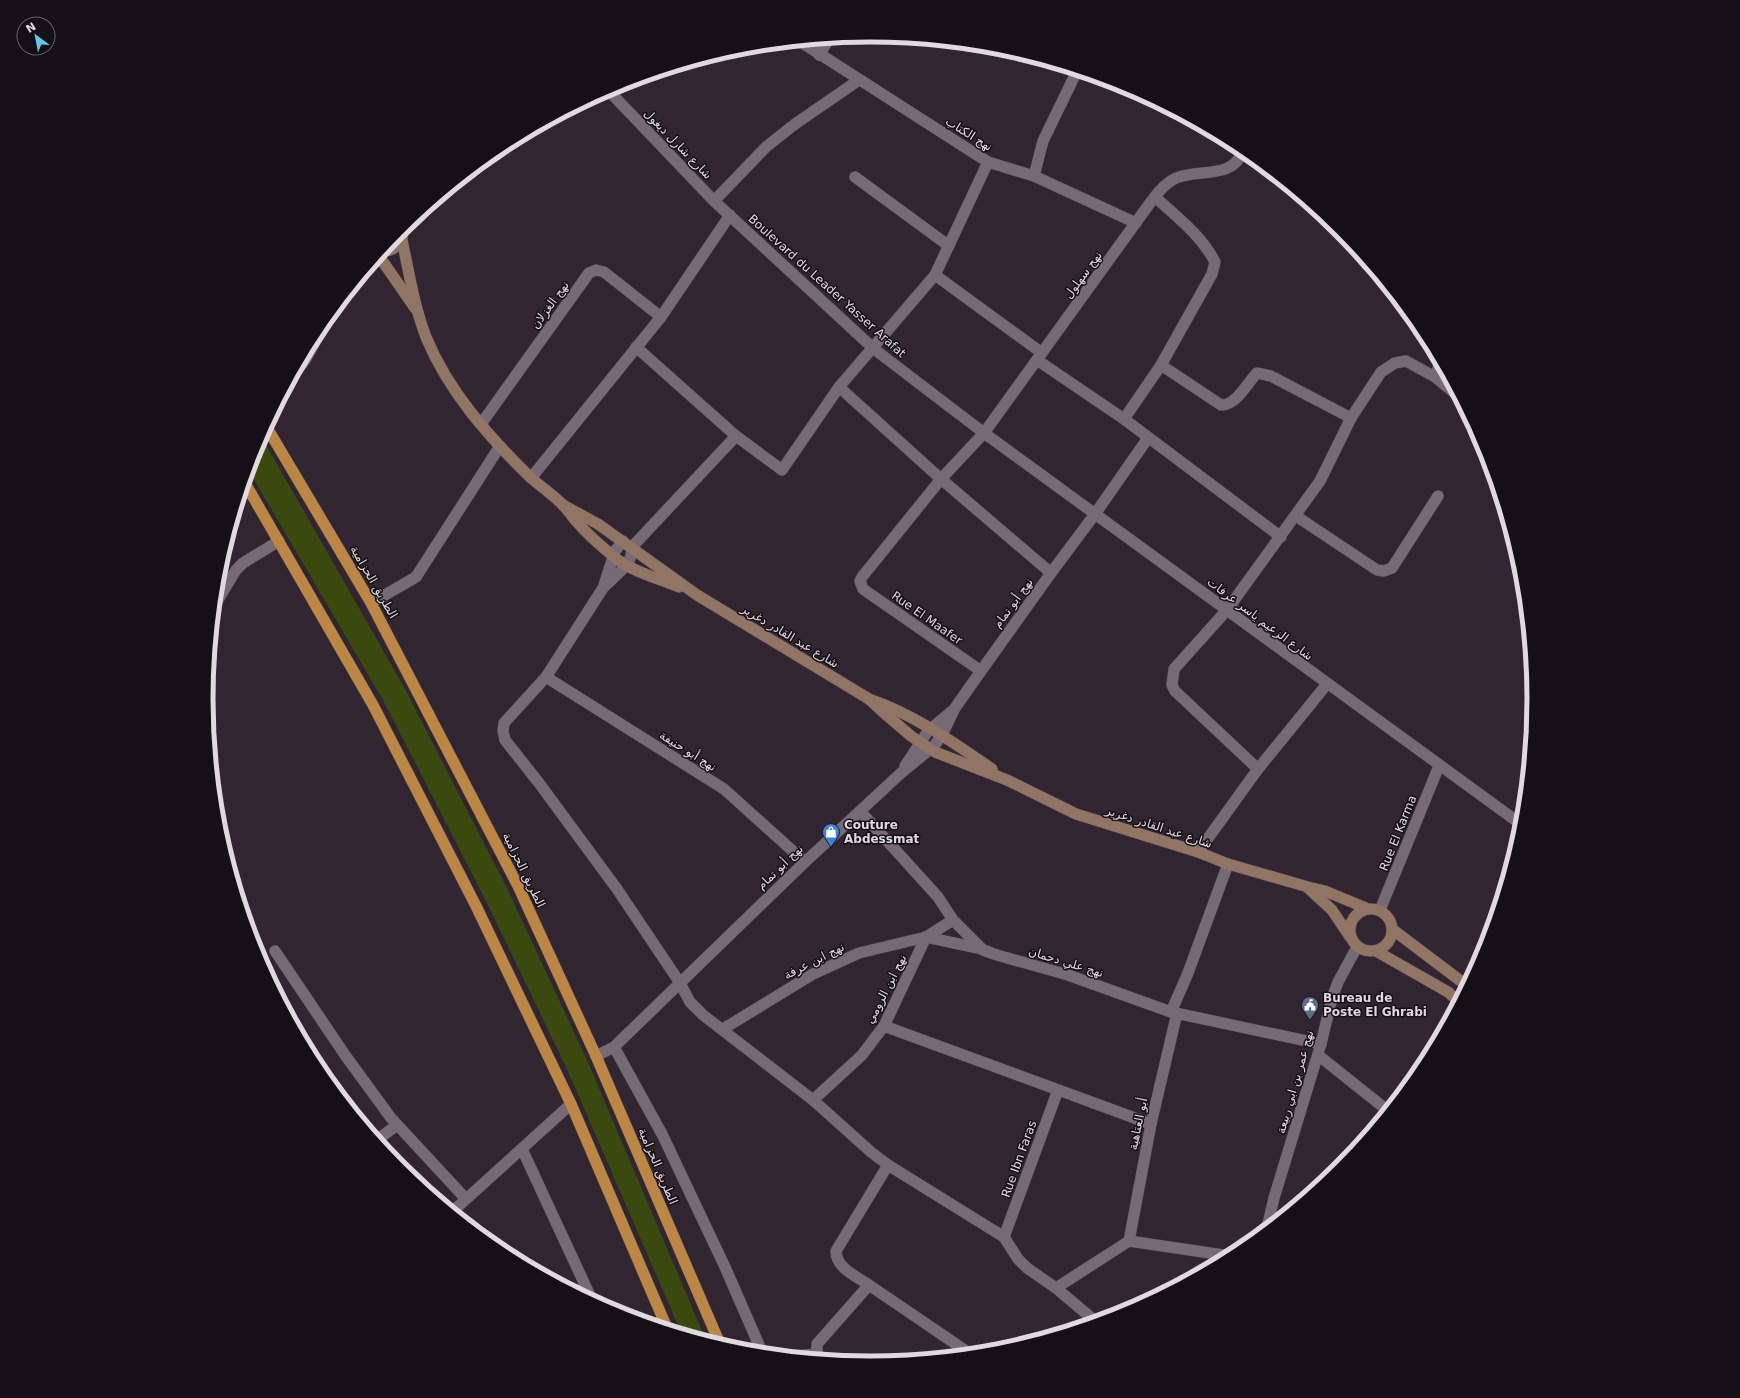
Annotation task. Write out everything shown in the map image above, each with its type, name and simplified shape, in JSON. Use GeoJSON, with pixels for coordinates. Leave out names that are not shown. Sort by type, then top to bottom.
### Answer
{"type":"FeatureCollection","features":[{"type":"Feature","properties":{"kind":"highway","name":"الطريق الحزامية"},"geometry":{"type":"LineString","coordinates":[[270,433],[372,603],[518,886],[596,1056],[717,1338]]}},
{"type":"Feature","properties":{"kind":"highway"},"geometry":{"type":"LineString","coordinates":[[248,488],[373,705],[476,906],[571,1104],[665,1323]]}},
{"type":"Feature","properties":{"kind":"main road"},"geometry":{"type":"LineString","coordinates":[[391,249],[402,240]]}},
{"type":"Feature","properties":{"kind":"main road","name":"شارع عبد القادر دغرير"},"geometry":{"type":"LineString","coordinates":[[402,240],[419,314],[426,337],[442,368],[462,400],[480,424],[531,478],[563,505],[588,534],[614,556],[626,565],[698,595]]}},
{"type":"Feature","properties":{"kind":"main road","name":"شارع عبد القادر دغرير"},"geometry":{"type":"LineString","coordinates":[[382,260],[419,314]]}},
{"type":"Feature","properties":{"kind":"main road","name":"شارع عبد القادر دغرير"},"geometry":{"type":"LineString","coordinates":[[563,505],[598,524],[698,595],[870,699],[886,704],[931,728],[1008,780]]}},
{"type":"Feature","properties":{"kind":"main road","name":"شارع عبد القادر دغرير"},"geometry":{"type":"LineString","coordinates":[[870,699],[883,712],[931,749],[1008,780],[1076,814],[1198,852],[1228,864],[1325,891],[1366,908]]}},
{"type":"Feature","properties":{"kind":"main road","name":"شارع عبد القادر دغرير"},"geometry":{"type":"LineString","coordinates":[[1308,887],[1332,910],[1350,937]]}},
{"type":"Feature","properties":{"kind":"main road"},"geometry":{"type":"LineString","coordinates":[[1366,908],[1380,910],[1391,922],[1392,929],[1390,938],[1385,946],[1376,951],[1370,952],[1357,947],[1350,937],[1349,928],[1352,919],[1358,912],[1366,908]]}},
{"type":"Feature","properties":{"kind":"main road"},"geometry":{"type":"LineString","coordinates":[[1392,929],[1462,982]]}},
{"type":"Feature","properties":{"kind":"main road"},"geometry":{"type":"LineString","coordinates":[[1376,951],[1448,992],[1455,998]]}},
{"type":"Feature","properties":{"kind":"street"},"geometry":{"type":"LineString","coordinates":[[819,54],[826,43]]}},
{"type":"Feature","properties":{"kind":"street","name":"نهج الكتاب"},"geometry":{"type":"LineString","coordinates":[[806,45],[988,162],[1034,176],[1136,223]]}},
{"type":"Feature","properties":{"kind":"street"},"geometry":{"type":"LineString","coordinates":[[1034,176],[1043,141],[1075,75]]}},
{"type":"Feature","properties":{"kind":"street"},"geometry":{"type":"LineString","coordinates":[[714,201],[766,147],[795,124],[859,80]]}},
{"type":"Feature","properties":{"kind":"street","name":"شارع شارل ديغول"},"geometry":{"type":"LineString","coordinates":[[613,95],[714,201],[730,215]]}},
{"type":"Feature","properties":{"kind":"street","name":"نهج سهلول"},"geometry":{"type":"LineString","coordinates":[[860,586],[862,576],[941,479],[984,433],[1155,196],[1164,186],[1175,179],[1186,175],[1227,170],[1241,157]]}},
{"type":"Feature","properties":{"kind":"street"},"geometry":{"type":"LineString","coordinates":[[636,346],[736,436],[782,470],[839,387],[936,275],[988,162]]}},
{"type":"Feature","properties":{"kind":"street"},"geometry":{"type":"LineString","coordinates":[[855,178],[949,246]]}},
{"type":"Feature","properties":{"kind":"street"},"geometry":{"type":"LineString","coordinates":[[1124,419],[1160,365],[1212,274],[1215,262],[1210,252],[1193,233],[1155,196]]}},
{"type":"Feature","properties":{"kind":"street"},"geometry":{"type":"LineString","coordinates":[[531,478],[636,346],[661,317],[730,215]]}},
{"type":"Feature","properties":{"kind":"street","name":"Boulevard du Leader Yasser Arafat"},"geometry":{"type":"LineString","coordinates":[[730,215],[874,348],[984,433]]}},
{"type":"Feature","properties":{"kind":"street","name":"نهج الغزلان"},"geometry":{"type":"LineString","coordinates":[[480,424],[589,273],[596,270],[604,272],[661,317]]}},
{"type":"Feature","properties":{"kind":"street"},"geometry":{"type":"LineString","coordinates":[[936,275],[1040,357],[1281,537]]}},
{"type":"Feature","properties":{"kind":"street"},"geometry":{"type":"LineString","coordinates":[[1258,769],[1175,691],[1172,685],[1174,669],[1227,610],[1296,516],[1320,481],[1351,418],[1381,372],[1394,363],[1406,361],[1435,377],[1448,387]]}},
{"type":"Feature","properties":{"kind":"street"},"geometry":{"type":"LineString","coordinates":[[1160,365],[1221,405],[1232,403],[1257,373],[1264,373],[1351,418]]}},
{"type":"Feature","properties":{"kind":"street"},"geometry":{"type":"LineString","coordinates":[[1435,377],[1438,369]]}},
{"type":"Feature","properties":{"kind":"street"},"geometry":{"type":"LineString","coordinates":[[839,387],[941,479],[1051,573]]}},
{"type":"Feature","properties":{"kind":"street","name":"شارع الزعيم ياسر عرفات"},"geometry":{"type":"LineString","coordinates":[[984,433],[1515,820]]}},
{"type":"Feature","properties":{"kind":"street"},"geometry":{"type":"LineString","coordinates":[[603,588],[617,547],[628,544],[736,436]]}},
{"type":"Feature","properties":{"kind":"street","name":"نهج أبو تمام"},"geometry":{"type":"LineString","coordinates":[[596,1056],[614,1047],[805,862],[900,773],[931,749],[942,735],[954,708],[1095,514],[1148,438]]}},
{"type":"Feature","properties":{"kind":"street"},"geometry":{"type":"LineString","coordinates":[[372,603],[416,577],[500,446]]}},
{"type":"Feature","properties":{"kind":"street"},"geometry":{"type":"LineString","coordinates":[[1296,516],[1377,570],[1384,571],[1392,568],[1438,496]]}},
{"type":"Feature","properties":{"kind":"street"},"geometry":{"type":"LineString","coordinates":[[222,593],[236,570],[243,563],[279,541]]}},
{"type":"Feature","properties":{"kind":"street"},"geometry":{"type":"LineString","coordinates":[[628,544],[631,556],[626,565],[603,588],[546,676],[504,723],[502,730],[505,740],[617,888],[680,983],[690,1002],[703,1015],[813,1100],[871,1152],[888,1165],[1004,1237],[1018,1259],[1027,1268],[1056,1288],[1091,1317]]}},
{"type":"Feature","properties":{"kind":"street","name":"Rue El Maafer"},"geometry":{"type":"LineString","coordinates":[[860,586],[863,590],[981,671]]}},
{"type":"Feature","properties":{"kind":"street","name":"نهج أبو حنيفة"},"geometry":{"type":"LineString","coordinates":[[546,676],[724,789],[805,862]]}},
{"type":"Feature","properties":{"kind":"street"},"geometry":{"type":"LineString","coordinates":[[1198,852],[1258,769],[1327,684]]}},
{"type":"Feature","properties":{"kind":"street","name":"نهج أبو تمام"},"geometry":{"type":"LineString","coordinates":[[900,773],[931,728],[954,708]]}},
{"type":"Feature","properties":{"kind":"street","name":"Rue El Karma"},"geometry":{"type":"LineString","coordinates":[[1380,910],[1439,766]]}},
{"type":"Feature","properties":{"kind":"street","name":"نهج علي دحمان"},"geometry":{"type":"LineString","coordinates":[[860,811],[938,897],[953,920],[983,950],[1068,975],[1174,1012],[1319,1050],[1384,1107]]}},
{"type":"Feature","properties":{"kind":"street","name":"أبو العتاهية"},"geometry":{"type":"LineString","coordinates":[[1129,1241],[1174,1012],[1228,864]]}},
{"type":"Feature","properties":{"kind":"street"},"geometry":{"type":"LineString","coordinates":[[926,937],[953,920]]}},
{"type":"Feature","properties":{"kind":"street"},"geometry":{"type":"LineString","coordinates":[[926,937],[983,950]]}},
{"type":"Feature","properties":{"kind":"street","name":"نهج ابن الرومي"},"geometry":{"type":"LineString","coordinates":[[813,1100],[862,1055],[884,1026],[926,937]]}},
{"type":"Feature","properties":{"kind":"street","name":"نهج ابن عرفة"},"geometry":{"type":"LineString","coordinates":[[723,1029],[813,974],[859,953],[926,937]]}},
{"type":"Feature","properties":{"kind":"street","name":"نهج عمر بن ابي ربيعة"},"geometry":{"type":"LineString","coordinates":[[1269,1221],[1274,1198],[1319,1050],[1332,998],[1338,982],[1357,947]]}},
{"type":"Feature","properties":{"kind":"street"},"geometry":{"type":"LineString","coordinates":[[275,951],[345,1056],[397,1125],[466,1199]]}},
{"type":"Feature","properties":{"kind":"street"},"geometry":{"type":"LineString","coordinates":[[884,1026],[1151,1124]]}},
{"type":"Feature","properties":{"kind":"street"},"geometry":{"type":"LineString","coordinates":[[614,1047],[662,1134],[725,1267],[759,1346]]}},
{"type":"Feature","properties":{"kind":"street","name":"Rue Ibn Faras"},"geometry":{"type":"LineString","coordinates":[[1004,1237],[1058,1090]]}},
{"type":"Feature","properties":{"kind":"street"},"geometry":{"type":"LineString","coordinates":[[456,1208],[571,1104]]}},
{"type":"Feature","properties":{"kind":"street"},"geometry":{"type":"LineString","coordinates":[[381,1137],[397,1125]]}},
{"type":"Feature","properties":{"kind":"street"},"geometry":{"type":"LineString","coordinates":[[522,1149],[588,1292]]}},
{"type":"Feature","properties":{"kind":"street"},"geometry":{"type":"LineString","coordinates":[[888,1165],[836,1251],[836,1258],[840,1265],[963,1349]]}},
{"type":"Feature","properties":{"kind":"street"},"geometry":{"type":"LineString","coordinates":[[1056,1288],[1129,1241],[1220,1254]]}},
{"type":"Feature","properties":{"kind":"street"},"geometry":{"type":"LineString","coordinates":[[816,1354],[817,1344],[869,1285]]}},
{"type":"Feature","properties":{"kind":"green space"},"geometry":{"type":"Polygon","coordinates":[[[265,443],[404,687],[507,888],[587,1060],[704,1335],[679,1327],[567,1069],[486,901],[383,700],[252,477],[265,443]]]}},
{"type":"Feature","properties":{"kind":"place","name":"Couture Abdessmat"},"geometry":{"type":"Point","coordinates":[831,847]}},
{"type":"Feature","properties":{"kind":"place","name":"Bureau de Poste El Ghrabi"},"geometry":{"type":"Point","coordinates":[1310,1020]}}]}
